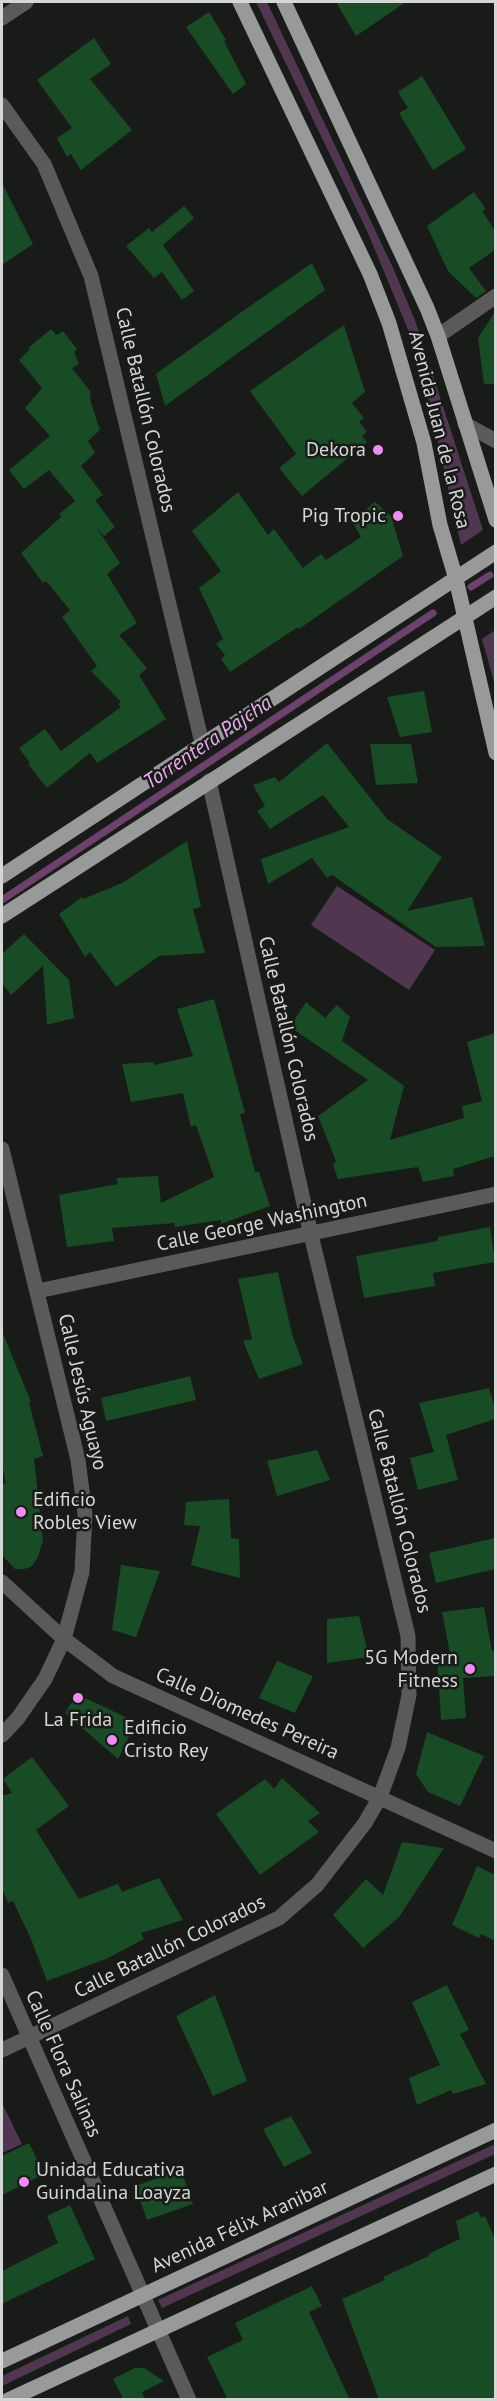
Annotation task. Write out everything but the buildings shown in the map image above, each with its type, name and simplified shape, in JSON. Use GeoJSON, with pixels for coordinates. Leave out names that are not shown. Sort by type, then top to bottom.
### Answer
{"type":"FeatureCollection","features":[{"type":"Feature","properties":{"kind":"main road","name":"Avenida Juan de la Rosa"},"geometry":{"type":"LineString","coordinates":[[240,2],[370,274],[390,323],[424,443],[440,525],[456,579],[495,753]]}},
{"type":"Feature","properties":{"kind":"main road","name":"Avenida Juan de la Rosa"},"geometry":{"type":"LineString","coordinates":[[284,2],[427,308],[438,336],[495,520]]}},
{"type":"Feature","properties":{"kind":"main road"},"geometry":{"type":"LineString","coordinates":[[2,876],[495,552]]}},
{"type":"Feature","properties":{"kind":"main road"},"geometry":{"type":"LineString","coordinates":[[2,916],[495,597]]}},
{"type":"Feature","properties":{"kind":"main road","name":"Avenida Félix Aranibar"},"geometry":{"type":"LineString","coordinates":[[2,2361],[495,2130]]}},
{"type":"Feature","properties":{"kind":"main road"},"geometry":{"type":"LineString","coordinates":[[8,2400],[495,2176]]}},
{"type":"Feature","properties":{"kind":"street"},"geometry":{"type":"LineString","coordinates":[[2,18],[26,2]]}},
{"type":"Feature","properties":{"kind":"street","name":"Calle Batallón Colorados"},"geometry":{"type":"LineString","coordinates":[[2,105],[44,164],[91,276],[202,743]]}},
{"type":"Feature","properties":{"kind":"street"},"geometry":{"type":"LineString","coordinates":[[438,336],[495,296]]}},
{"type":"Feature","properties":{"kind":"street"},"geometry":{"type":"LineString","coordinates":[[465,424],[495,441]]}},
{"type":"Feature","properties":{"kind":"street","name":"Calle Batallón Colorados"},"geometry":{"type":"LineString","coordinates":[[2,2050],[279,1918],[317,1885],[358,1832],[380,1797],[398,1748],[408,1695],[408,1636],[311,1235],[209,781]]}},
{"type":"Feature","properties":{"kind":"street","name":"Calle Jesús Aguayo"},"geometry":{"type":"LineString","coordinates":[[2,1149],[78,1460],[85,1514],[82,1572],[64,1639],[45,1679],[18,1718],[2,1735]]}},
{"type":"Feature","properties":{"kind":"street","name":"Calle George Washington"},"geometry":{"type":"LineString","coordinates":[[38,1291],[311,1235],[495,1194]]}},
{"type":"Feature","properties":{"kind":"street","name":"Calle Diomedes Pereira"},"geometry":{"type":"LineString","coordinates":[[2,1582],[64,1639],[113,1676],[495,1851]]}},
{"type":"Feature","properties":{"kind":"street","name":"Calle Flora Salinas"},"geometry":{"type":"LineString","coordinates":[[2,1975],[189,2400]]}},
{"type":"Feature","properties":{"kind":"shaded area"},"geometry":{"type":"Polygon","coordinates":[[[256,2],[267,2],[394,270],[416,323],[483,530],[461,545],[424,381],[409,332],[368,233],[256,2]]]}},
{"type":"Feature","properties":{"kind":"shaded area"},"geometry":{"type":"Polygon","coordinates":[[[495,630],[495,685],[482,639],[495,630]]]}},
{"type":"Feature","properties":{"kind":"shaded area"},"geometry":{"type":"Polygon","coordinates":[[[337,886],[435,950],[409,990],[311,925],[337,886]]]}},
{"type":"Feature","properties":{"kind":"shaded area"},"geometry":{"type":"Polygon","coordinates":[[[2,2103],[22,2144],[2,2153],[2,2103]]]}},
{"type":"Feature","properties":{"kind":"shaded area"},"geometry":{"type":"Polygon","coordinates":[[[495,2144],[495,2154],[162,2308],[158,2300],[495,2144]]]}},
{"type":"Feature","properties":{"kind":"shaded area"},"geometry":{"type":"Polygon","coordinates":[[[128,2316],[131,2324],[2,2386],[2,2376],[128,2316]]]}},
{"type":"Feature","properties":{"kind":"waterway","name":"Torrentera Pajcha"},"geometry":{"type":"LineString","coordinates":[[471,587],[490,575]]}},
{"type":"Feature","properties":{"kind":"waterway","name":"Torrentera Pajcha"},"geometry":{"type":"LineString","coordinates":[[2,900],[433,613]]}},
{"type":"Feature","properties":{"kind":"place","name":"Dekora"},"geometry":{"type":"Point","coordinates":[378,450]}},
{"type":"Feature","properties":{"kind":"place","name":"Pig Tropic"},"geometry":{"type":"Point","coordinates":[398,516]}},
{"type":"Feature","properties":{"kind":"place","name":"Edificio Robles View"},"geometry":{"type":"Point","coordinates":[21,1512]}},
{"type":"Feature","properties":{"kind":"place","name":"5G Modern Fitness"},"geometry":{"type":"Point","coordinates":[470,1669]}},
{"type":"Feature","properties":{"kind":"place","name":"La Frida"},"geometry":{"type":"Point","coordinates":[78,1698]}},
{"type":"Feature","properties":{"kind":"place","name":"Edificio Cristo Rey"},"geometry":{"type":"Point","coordinates":[112,1740]}},
{"type":"Feature","properties":{"kind":"place","name":"Unidad Educativa Guindalina Loayza"},"geometry":{"type":"Point","coordinates":[24,2182]}}]}
